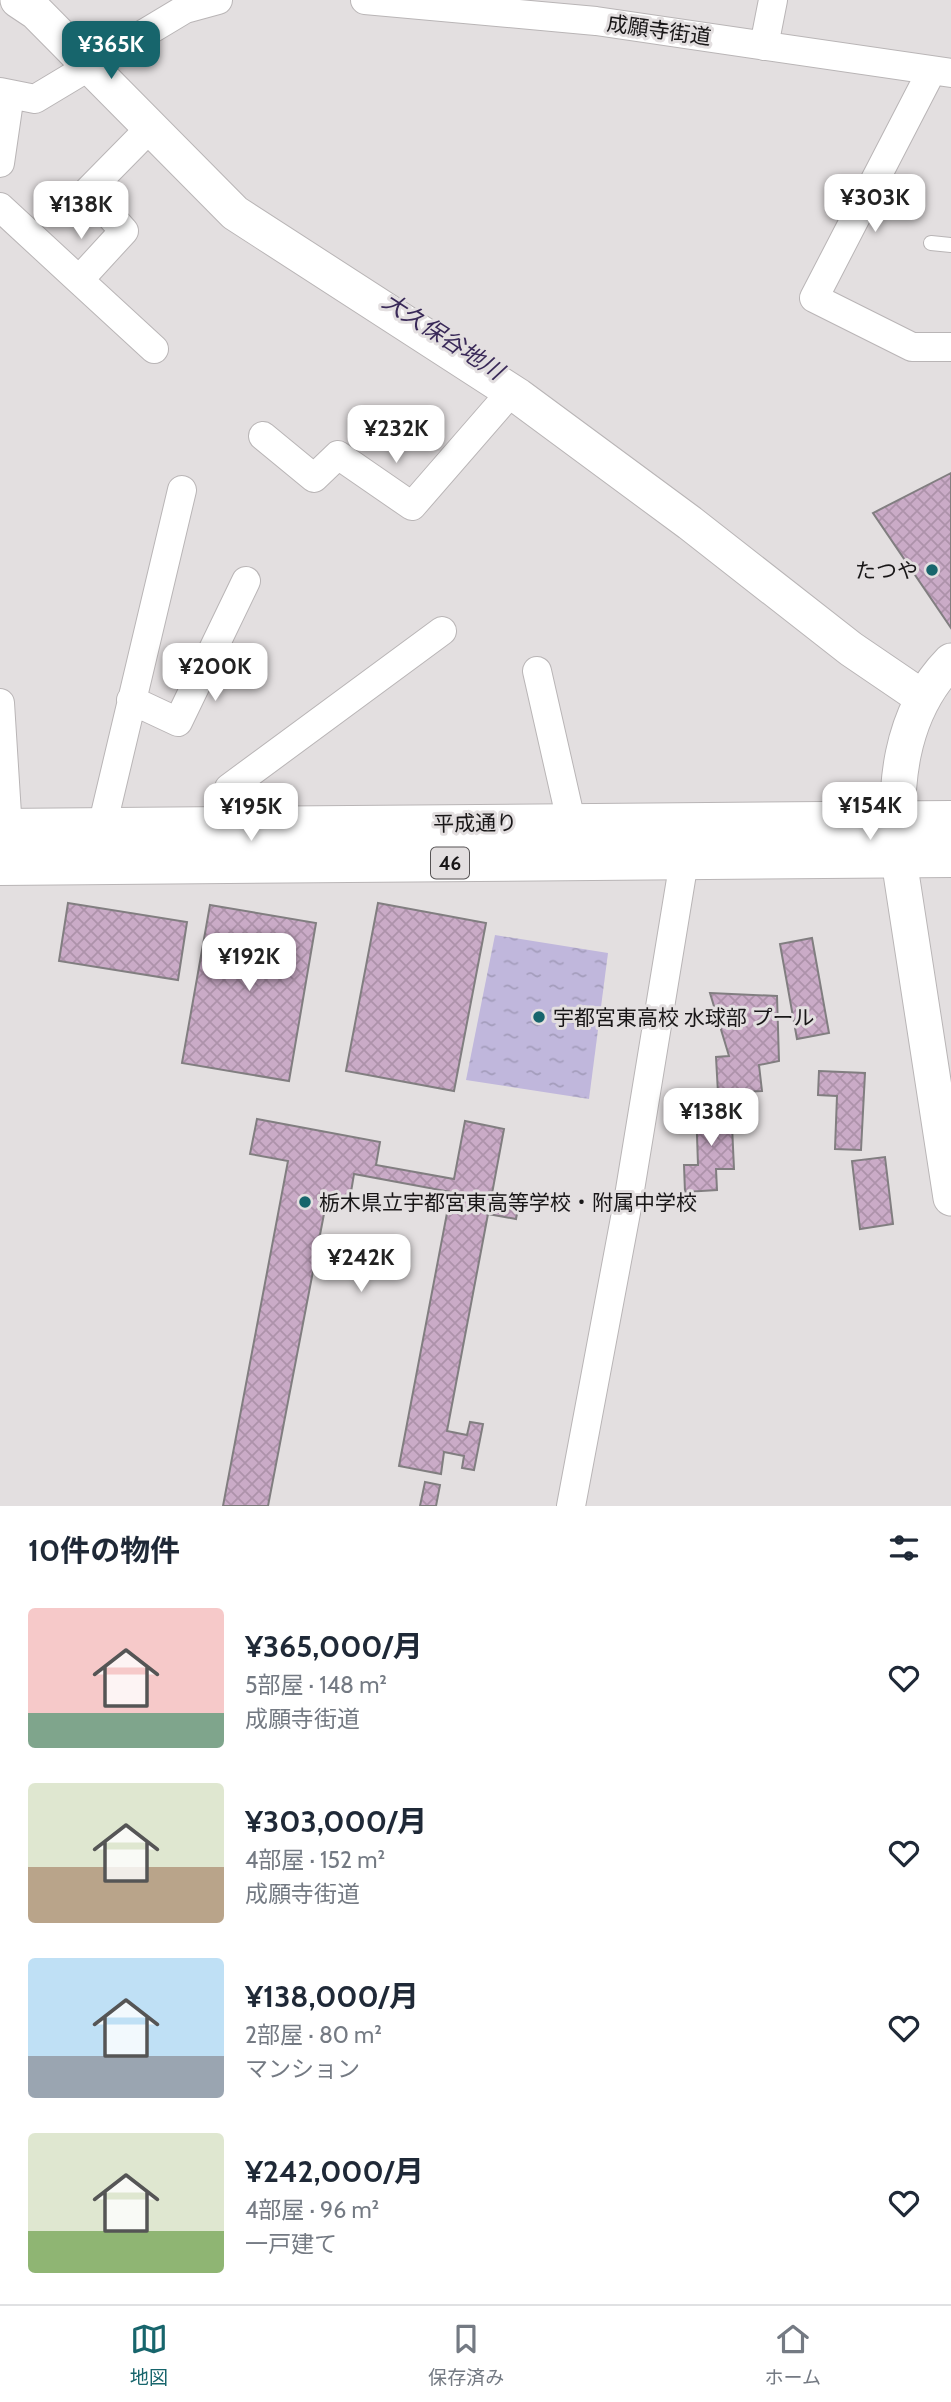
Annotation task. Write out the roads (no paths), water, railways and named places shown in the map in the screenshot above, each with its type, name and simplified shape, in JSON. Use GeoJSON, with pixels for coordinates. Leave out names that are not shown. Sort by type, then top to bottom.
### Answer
{"type":"FeatureCollection","features":[{"type":"Feature","properties":{"kind":"main road","name":"平成通り"},"geometry":{"type":"LineString","coordinates":[[4,828],[571,821],[951,820]]}},
{"type":"Feature","properties":{"kind":"main road","name":"平成通り"},"geometry":{"type":"LineString","coordinates":[[5,866],[951,859]]}},
{"type":"Feature","properties":{"kind":"street"},"geometry":{"type":"LineString","coordinates":[[18,0],[36,12],[235,213],[512,392],[690,523],[851,649],[923,698]]}},
{"type":"Feature","properties":{"kind":"street"},"geometry":{"type":"LineString","coordinates":[[0,163],[5,93],[35,99],[187,4],[218,0]]}},
{"type":"Feature","properties":{"kind":"street","name":"成願寺街道"},"geometry":{"type":"LineString","coordinates":[[365,0],[596,21],[942,72]]}},
{"type":"Feature","properties":{"kind":"street"},"geometry":{"type":"LineString","coordinates":[[764,46],[773,0]]}},
{"type":"Feature","properties":{"kind":"street"},"geometry":{"type":"LineString","coordinates":[[942,72],[814,298],[912,347],[951,347]]}},
{"type":"Feature","properties":{"kind":"street"},"geometry":{"type":"LineString","coordinates":[[79,280],[124,231],[88,191],[150,128]]}},
{"type":"Feature","properties":{"kind":"street"},"geometry":{"type":"LineString","coordinates":[[0,207],[154,349]]}},
{"type":"Feature","properties":{"kind":"street"},"geometry":{"type":"LineString","coordinates":[[262,436],[314,478],[338,455],[412,506],[512,392]]}},
{"type":"Feature","properties":{"kind":"street"},"geometry":{"type":"LineString","coordinates":[[102,827],[182,490]]}},
{"type":"Feature","properties":{"kind":"street"},"geometry":{"type":"LineString","coordinates":[[131,699],[178,722],[246,581]]}},
{"type":"Feature","properties":{"kind":"street"},"geometry":{"type":"LineString","coordinates":[[228,864],[225,826],[229,788],[442,631]]}},
{"type":"Feature","properties":{"kind":"street"},"geometry":{"type":"LineString","coordinates":[[951,662],[923,698],[901,757],[896,786],[899,860],[951,1198]]}},
{"type":"Feature","properties":{"kind":"street"},"geometry":{"type":"LineString","coordinates":[[537,671],[571,821]]}},
{"type":"Feature","properties":{"kind":"street"},"geometry":{"type":"LineString","coordinates":[[0,703],[5,866]]}},
{"type":"Feature","properties":{"kind":"street"},"geometry":{"type":"LineString","coordinates":[[571,1506],[628,1202],[684,860]]}},
{"type":"Feature","properties":{"kind":"lane"},"geometry":{"type":"LineString","coordinates":[[932,243],[951,245]]}},
{"type":"Feature","properties":{"kind":"water","name":"宇都宮東高校 水球部 プール"},"geometry":{"type":"Polygon","coordinates":[[[495,935],[608,953],[589,1099],[466,1080],[495,935]]]}},
{"type":"Feature","properties":{"kind":"place","name":"たつや"},"geometry":{"type":"Point","coordinates":[932,570]}},
{"type":"Feature","properties":{"kind":"place","name":"宇都宮東高校 水球部 プール"},"geometry":{"type":"Point","coordinates":[539,1017]}},
{"type":"Feature","properties":{"kind":"place","name":"栃木県立宇都宮東高等学校・附属中学校"},"geometry":{"type":"Point","coordinates":[305,1202]}},
{"type":"Feature","properties":{"kind":"water label","name":"大久保谷地川"},"geometry":{"type":"Point","coordinates":[443,336]}}]}
